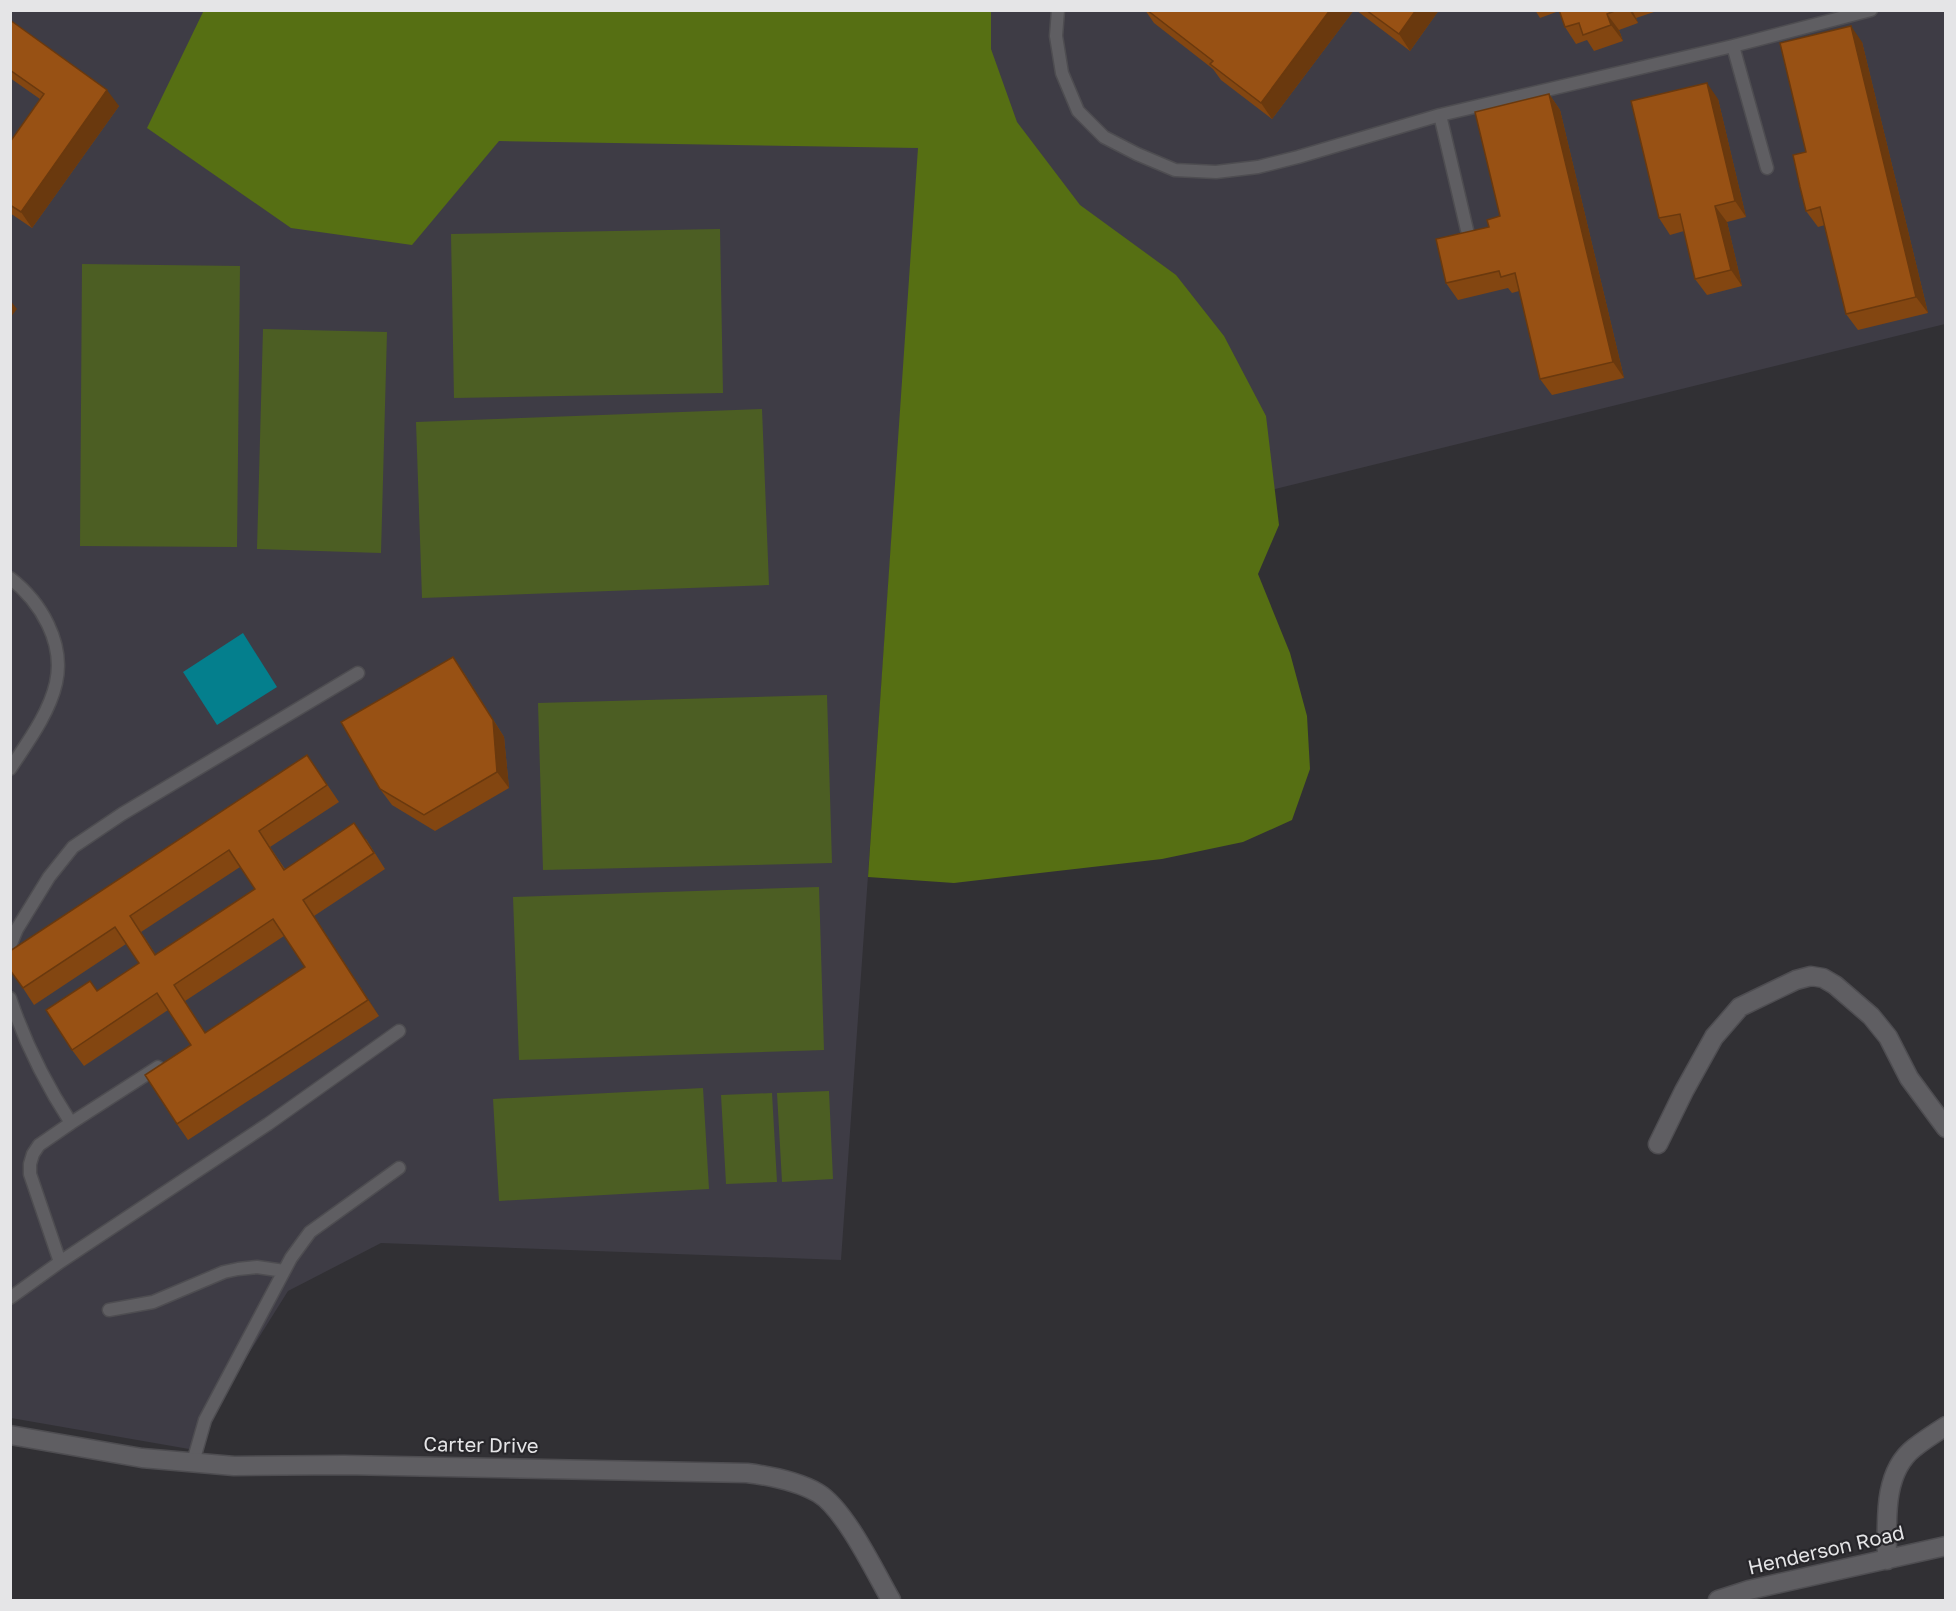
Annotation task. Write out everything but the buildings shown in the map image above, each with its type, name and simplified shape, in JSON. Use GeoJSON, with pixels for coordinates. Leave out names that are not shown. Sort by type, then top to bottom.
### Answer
{"type":"FeatureCollection","features":[{"type":"Feature","properties":{"kind":"street"},"geometry":{"type":"LineString","coordinates":[[1658,1144],[1714,1037],[1740,1007],[1796,980],[1812,976],[1823,978],[1835,985],[1871,1016],[1888,1037],[1909,1078],[1946,1128]]}},
{"type":"Feature","properties":{"kind":"street"},"geometry":{"type":"LineString","coordinates":[[1887,1560],[1889,1496],[1898,1467],[1912,1449],[1946,1426]]}},
{"type":"Feature","properties":{"kind":"street","name":"Carter Drive"},"geometry":{"type":"LineString","coordinates":[[10,1435],[142,1458],[234,1466],[344,1465],[747,1473],[767,1476],[800,1484],[821,1494],[844,1519],[891,1600]]}},
{"type":"Feature","properties":{"kind":"street","name":"Henderson Road"},"geometry":{"type":"LineString","coordinates":[[1718,1600],[1749,1590],[1946,1546]]}},
{"type":"Feature","properties":{"kind":"lane"},"geometry":{"type":"LineString","coordinates":[[1058,10],[1056,36],[1062,73],[1078,111],[1104,137],[1137,154],[1175,170],[1216,172],[1258,167],[1440,115],[1733,46],[1871,10]]}},
{"type":"Feature","properties":{"kind":"lane"},"geometry":{"type":"LineString","coordinates":[[1733,46],[1767,168]]}},
{"type":"Feature","properties":{"kind":"lane"},"geometry":{"type":"LineString","coordinates":[[1440,115],[1467,230]]}},
{"type":"Feature","properties":{"kind":"lane"},"geometry":{"type":"LineString","coordinates":[[10,578],[23,588],[38,606],[52,633],[58,662],[56,683],[45,713],[10,769]]}},
{"type":"Feature","properties":{"kind":"lane"},"geometry":{"type":"LineString","coordinates":[[10,946],[17,929],[49,877],[73,847],[122,814],[358,673]]}},
{"type":"Feature","properties":{"kind":"lane"},"geometry":{"type":"LineString","coordinates":[[10,998],[38,1068],[71,1123]]}},
{"type":"Feature","properties":{"kind":"lane"},"geometry":{"type":"LineString","coordinates":[[10,1298],[60,1262],[268,1124],[399,1031]]}},
{"type":"Feature","properties":{"kind":"lane"},"geometry":{"type":"LineString","coordinates":[[60,1262],[30,1174],[33,1154],[39,1145],[71,1123],[166,1063]]}},
{"type":"Feature","properties":{"kind":"lane"},"geometry":{"type":"LineString","coordinates":[[193,1462],[205,1420],[291,1258],[310,1232],[399,1168]]}},
{"type":"Feature","properties":{"kind":"lane"},"geometry":{"type":"LineString","coordinates":[[109,1310],[153,1302],[224,1272],[257,1267],[284,1271]]}},
{"type":"Feature","properties":{"kind":"shaded area"},"geometry":{"type":"Polygon","coordinates":[[[10,11],[1945,11],[1945,324],[1056,543],[892,534],[841,1260],[381,1243],[288,1291],[189,1449],[11,1418],[10,11]]]}},
{"type":"Feature","properties":{"kind":"green space"},"geometry":{"type":"Polygon","coordinates":[[[204,10],[991,11],[991,49],[1017,122],[1080,205],[1176,275],[1224,336],[1266,416],[1279,525],[1258,574],[1290,653],[1307,716],[1310,769],[1292,820],[1243,842],[1162,859],[954,883],[868,877],[918,148],[499,141],[412,245],[291,228],[147,128],[204,10]]]}},
{"type":"Feature","properties":{"kind":"green space"},"geometry":{"type":"Polygon","coordinates":[[[720,229],[723,393],[454,398],[451,234],[720,229]]]}},
{"type":"Feature","properties":{"kind":"green space"},"geometry":{"type":"Polygon","coordinates":[[[82,264],[240,266],[237,547],[80,546],[82,264]]]}},
{"type":"Feature","properties":{"kind":"green space"},"geometry":{"type":"Polygon","coordinates":[[[263,329],[387,332],[381,553],[257,549],[263,329]]]}},
{"type":"Feature","properties":{"kind":"green space"},"geometry":{"type":"Polygon","coordinates":[[[762,409],[769,585],[422,598],[416,422],[762,409]]]}},
{"type":"Feature","properties":{"kind":"green space"},"geometry":{"type":"Polygon","coordinates":[[[827,695],[832,863],[543,870],[538,703],[827,695]]]}},
{"type":"Feature","properties":{"kind":"green space"},"geometry":{"type":"Polygon","coordinates":[[[819,887],[824,1050],[519,1060],[513,897],[819,887]]]}},
{"type":"Feature","properties":{"kind":"green space"},"geometry":{"type":"Polygon","coordinates":[[[703,1088],[709,1189],[499,1201],[493,1099],[703,1088]]]}},
{"type":"Feature","properties":{"kind":"green space"},"geometry":{"type":"Polygon","coordinates":[[[829,1091],[833,1179],[782,1182],[777,1093],[829,1091]]]}},
{"type":"Feature","properties":{"kind":"green space"},"geometry":{"type":"Polygon","coordinates":[[[772,1093],[777,1182],[726,1184],[721,1095],[772,1093]]]}},
{"type":"Feature","properties":{"kind":"water"},"geometry":{"type":"Polygon","coordinates":[[[243,633],[277,687],[217,725],[183,672],[243,633]]]}}]}
